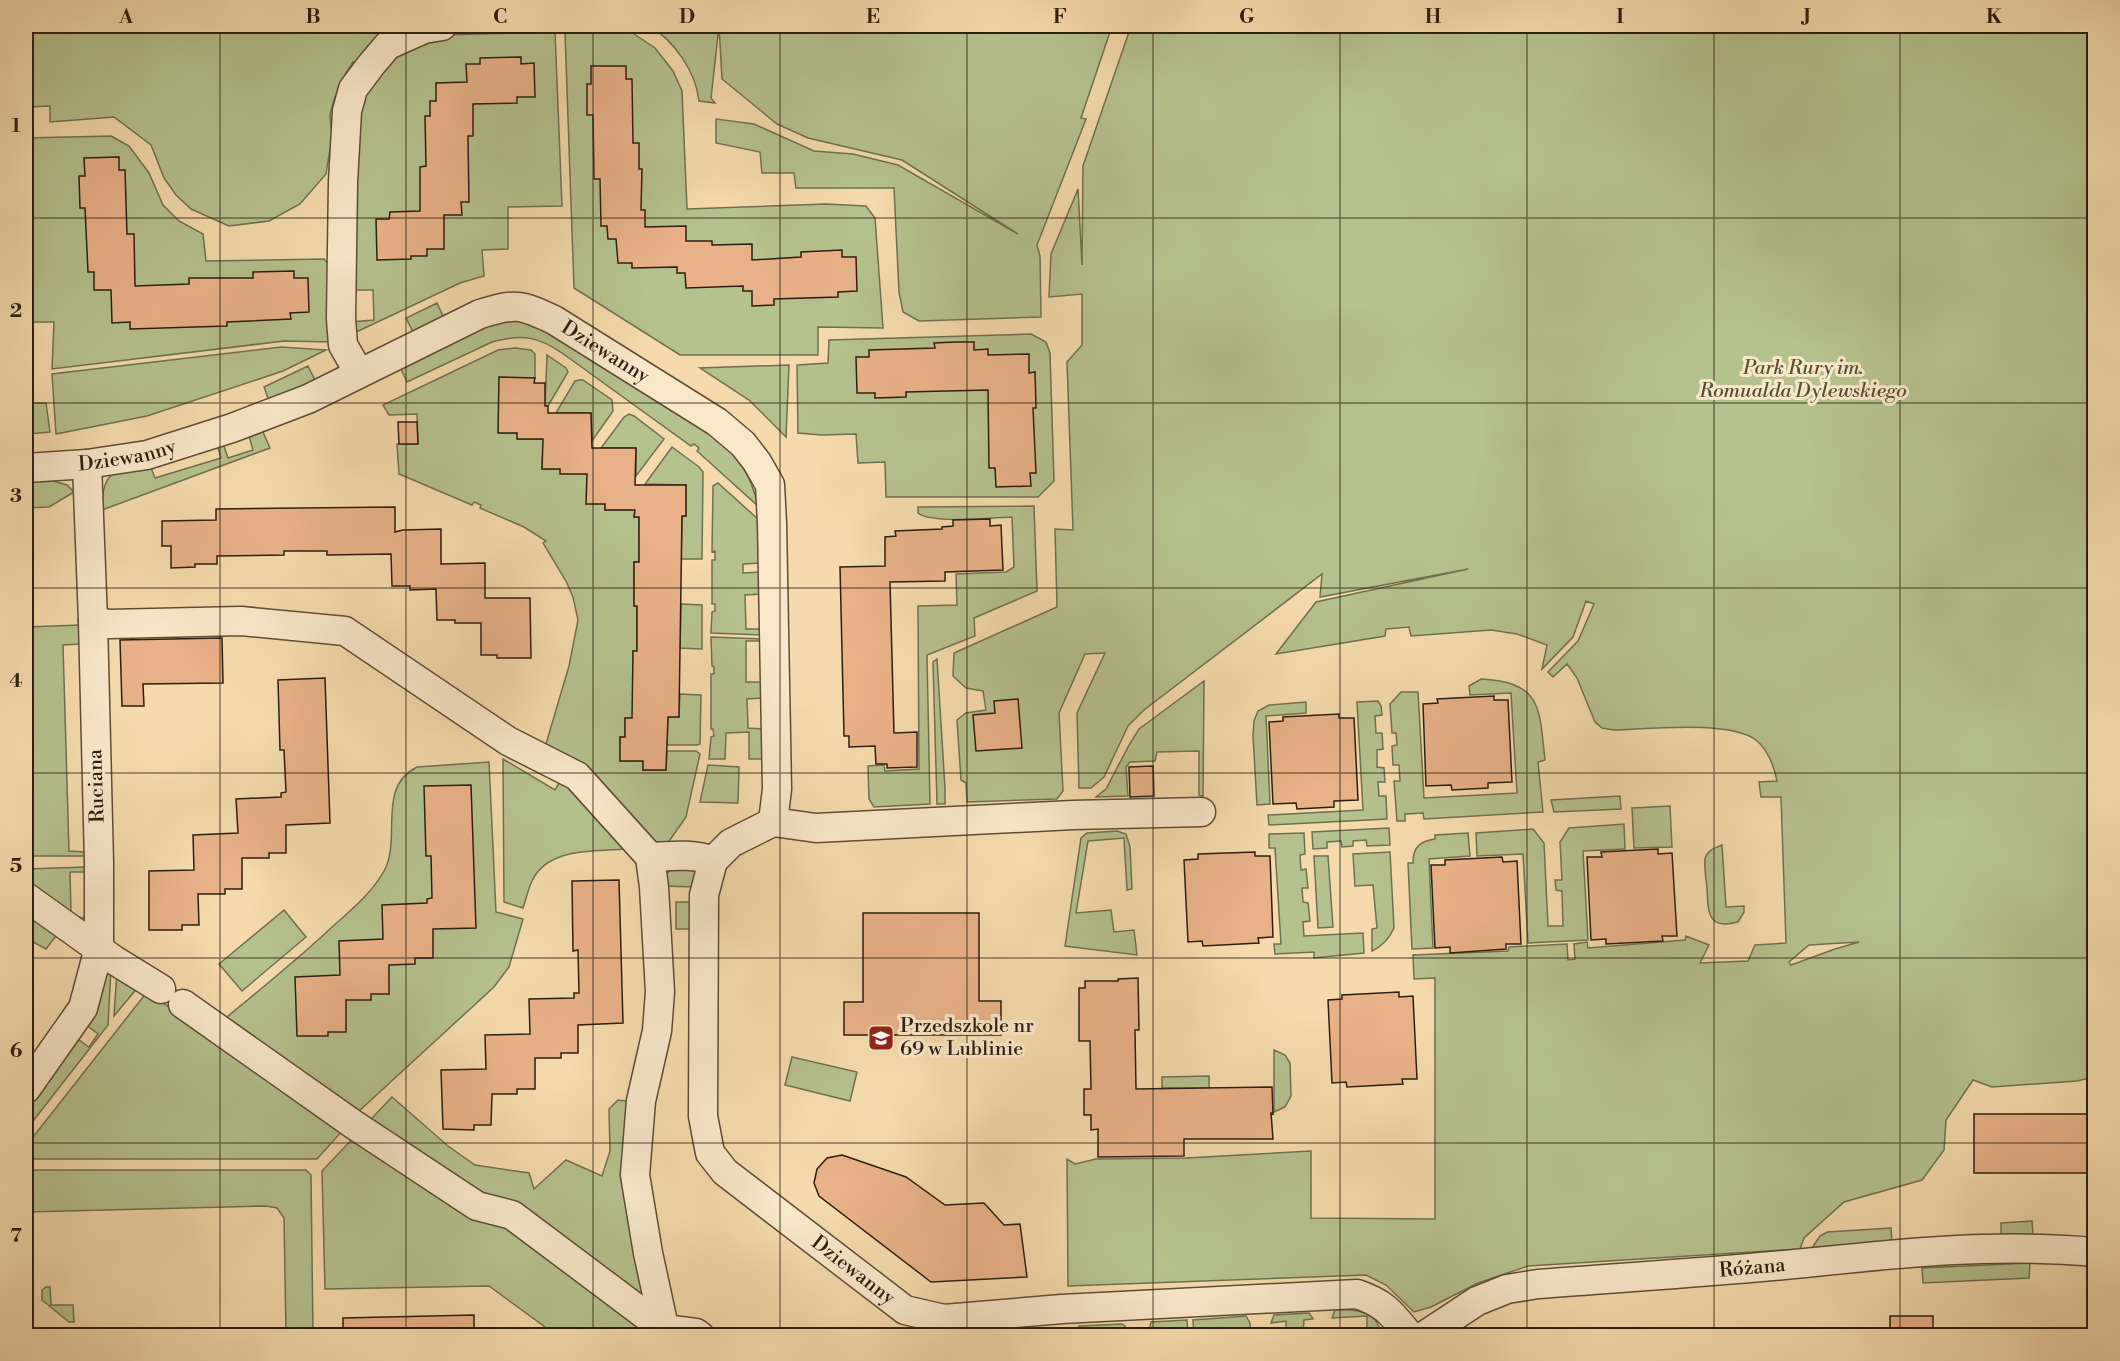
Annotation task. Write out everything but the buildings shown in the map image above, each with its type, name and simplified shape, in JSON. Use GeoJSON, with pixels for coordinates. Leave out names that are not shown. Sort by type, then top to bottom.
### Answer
{"type":"FeatureCollection","features":[{"type":"Feature","properties":{"kind":"street"},"geometry":{"type":"LineString","coordinates":[[359,373],[343,345],[341,319],[343,182],[347,111],[353,89],[388,45],[424,29],[442,26]]}},
{"type":"Feature","properties":{"kind":"street","name":"Dziewanny"},"geometry":{"type":"LineString","coordinates":[[26,468],[87,464],[147,455],[232,428],[292,406],[480,314],[507,306],[529,308],[589,341],[663,390],[717,422],[743,444],[770,485],[777,789],[773,822]]}},
{"type":"Feature","properties":{"kind":"street","name":"Ruciana"},"geometry":{"type":"LineString","coordinates":[[26,1089],[82,1008],[99,948],[93,621],[87,464]]}},
{"type":"Feature","properties":{"kind":"street"},"geometry":{"type":"LineString","coordinates":[[93,621],[109,624],[241,621],[345,631],[508,741],[577,776],[650,858],[654,887],[660,992],[657,1031],[641,1101],[634,1174],[665,1332]]}},
{"type":"Feature","properties":{"kind":"street"},"geometry":{"type":"LineString","coordinates":[[650,858],[676,855],[701,856],[713,861],[731,843],[773,822],[816,828],[1073,815],[1201,812]]}},
{"type":"Feature","properties":{"kind":"street","name":"Dziewanny"},"geometry":{"type":"LineString","coordinates":[[713,861],[704,895],[703,1116],[710,1153],[725,1172],[905,1310],[944,1319],[1062,1309],[1357,1294],[1378,1301],[1410,1335]]}},
{"type":"Feature","properties":{"kind":"street"},"geometry":{"type":"LineString","coordinates":[[26,897],[353,1124],[477,1206],[512,1215],[665,1332],[700,1335]]}},
{"type":"Feature","properties":{"kind":"street","name":"Różana"},"geometry":{"type":"LineString","coordinates":[[1424,1335],[1477,1301],[1507,1289],[1538,1284],[1804,1263],[1850,1257],[1972,1250],[2066,1249],[2094,1252]]}},
{"type":"Feature","properties":{"kind":"green space"},"geometry":{"type":"Polygon","coordinates":[[[26,26],[404,26],[359,64],[353,62],[341,81],[330,115],[332,137],[326,174],[300,204],[269,221],[229,226],[191,209],[176,195],[164,178],[151,145],[114,117],[50,122],[50,106],[27,107],[28,122],[26,122],[26,26]]]}},
{"type":"Feature","properties":{"kind":"green space"},"geometry":{"type":"Polygon","coordinates":[[[649,26],[719,26],[711,98],[715,103],[699,101],[693,79],[682,58],[667,40],[649,26]]]}},
{"type":"Feature","properties":{"kind":"green space"},"geometry":{"type":"Polygon","coordinates":[[[719,26],[1112,26],[1081,118],[1086,119],[1037,245],[1040,256],[1041,317],[919,321],[903,312],[899,292],[894,188],[796,188],[794,173],[762,173],[760,152],[716,143],[716,119],[754,124],[814,151],[853,154],[898,165],[1018,234],[902,160],[808,138],[777,124],[722,79],[719,26]]]}},
{"type":"Feature","properties":{"kind":"green space","name":"Park Rury im. Romualda Dylewskiego"},"geometry":{"type":"Polygon","coordinates":[[[1131,26],[2094,26],[2094,1077],[2077,1081],[1992,1087],[1973,1080],[1946,1120],[1944,1150],[1922,1180],[1844,1202],[1804,1238],[1800,1249],[1528,1266],[1478,1283],[1431,1307],[1414,1312],[1386,1285],[1366,1275],[1068,1286],[1067,1159],[1075,1164],[1096,1159],[1186,1158],[1311,1151],[1311,1218],[1435,1219],[1435,978],[1414,979],[1413,955],[1508,951],[1509,947],[1567,944],[1568,960],[1575,959],[1574,944],[1587,942],[1588,948],[1685,940],[1686,936],[1709,945],[1700,963],[1748,961],[1755,945],[1786,943],[1781,797],[1761,797],[1759,782],[1777,781],[1767,753],[1756,740],[1728,730],[1667,727],[1614,730],[1602,728],[1595,722],[1577,678],[1567,664],[1553,677],[1548,672],[1578,641],[1594,604],[1586,601],[1573,637],[1542,669],[1547,645],[1517,634],[1491,630],[1411,636],[1409,627],[1386,629],[1385,636],[1276,654],[1316,602],[1468,569],[1320,597],[1322,574],[1144,710],[1128,726],[1104,777],[1091,788],[1079,788],[1077,713],[1105,653],[1085,654],[1059,713],[1063,791],[1057,799],[967,802],[966,783],[961,780],[957,720],[966,713],[986,710],[983,691],[966,688],[953,676],[954,653],[1057,607],[1055,529],[1073,530],[1067,362],[1082,345],[1082,294],[1049,297],[1051,254],[1078,189],[1082,265],[1083,166],[1131,26]],[[1859,942],[1809,945],[1789,962],[1791,965],[1859,942]]]}},
{"type":"Feature","properties":{"kind":"green space"},"geometry":{"type":"Polygon","coordinates":[[[555,32],[562,206],[508,207],[508,249],[482,250],[484,276],[460,283],[350,335],[350,322],[374,320],[373,290],[350,290],[354,120],[364,94],[392,55],[437,35],[555,32]]]}},
{"type":"Feature","properties":{"kind":"green space"},"geometry":{"type":"Polygon","coordinates":[[[631,32],[655,48],[673,71],[682,91],[687,209],[826,204],[866,206],[875,218],[883,328],[818,327],[818,355],[680,355],[574,288],[565,33],[631,32]]]}},
{"type":"Feature","properties":{"kind":"green space"},"geometry":{"type":"Polygon","coordinates":[[[111,136],[129,146],[149,173],[163,205],[179,221],[203,234],[206,261],[324,259],[335,271],[332,342],[284,341],[52,369],[54,322],[26,322],[26,138],[111,136]]]}},
{"type":"Feature","properties":{"kind":"green space"},"geometry":{"type":"Polygon","coordinates":[[[437,303],[444,318],[413,332],[406,318],[437,303]]]}},
{"type":"Feature","properties":{"kind":"green space"},"geometry":{"type":"Polygon","coordinates":[[[500,321],[530,321],[708,430],[734,455],[746,472],[758,506],[697,451],[699,448],[694,444],[691,446],[562,353],[537,340],[521,337],[492,342],[407,382],[399,365],[500,321]]]}},
{"type":"Feature","properties":{"kind":"green space"},"geometry":{"type":"Polygon","coordinates":[[[1031,334],[1046,342],[1050,353],[1054,481],[1038,497],[886,497],[885,462],[858,463],[856,434],[798,433],[797,365],[828,363],[829,340],[1031,334]]]}},
{"type":"Feature","properties":{"kind":"green space"},"geometry":{"type":"Polygon","coordinates":[[[281,347],[326,350],[283,371],[147,416],[56,434],[52,374],[281,347]]]}},
{"type":"Feature","properties":{"kind":"green space"},"geometry":{"type":"Polygon","coordinates":[[[515,348],[531,350],[535,354],[535,378],[499,378],[499,433],[517,433],[518,439],[546,439],[543,446],[542,469],[560,469],[590,474],[605,504],[605,510],[635,510],[634,517],[639,517],[639,562],[634,562],[637,651],[633,651],[633,718],[625,718],[625,737],[620,737],[620,761],[643,761],[643,770],[666,770],[667,751],[696,751],[700,754],[686,817],[665,847],[660,847],[571,760],[546,744],[569,666],[578,620],[573,597],[543,543],[546,541],[524,527],[480,508],[481,505],[474,502],[472,505],[399,474],[397,444],[418,444],[417,414],[389,415],[383,405],[498,350],[515,348]]]}},
{"type":"Feature","properties":{"kind":"green space"},"geometry":{"type":"Polygon","coordinates":[[[547,355],[566,368],[568,372],[548,406],[545,406],[547,355]]]}},
{"type":"Feature","properties":{"kind":"green space"},"geometry":{"type":"Polygon","coordinates":[[[789,365],[786,437],[749,400],[700,368],[789,365]]]}},
{"type":"Feature","properties":{"kind":"green space"},"geometry":{"type":"Polygon","coordinates":[[[308,366],[316,382],[269,401],[264,387],[308,366]]]}},
{"type":"Feature","properties":{"kind":"green space"},"geometry":{"type":"Polygon","coordinates":[[[583,380],[612,400],[613,411],[592,441],[591,413],[556,413],[575,381],[583,380]]]}},
{"type":"Feature","properties":{"kind":"green space"},"geometry":{"type":"Polygon","coordinates":[[[26,403],[46,403],[50,432],[28,434],[26,403]]]}},
{"type":"Feature","properties":{"kind":"green space"},"geometry":{"type":"Polygon","coordinates":[[[629,414],[664,439],[636,476],[636,448],[601,448],[624,417],[629,414]]]}},
{"type":"Feature","properties":{"kind":"green space"},"geometry":{"type":"Polygon","coordinates":[[[263,432],[270,448],[102,510],[108,479],[119,470],[150,465],[155,478],[221,458],[217,445],[223,443],[228,458],[253,450],[249,436],[263,432]]]}},
{"type":"Feature","properties":{"kind":"green space"},"geometry":{"type":"Polygon","coordinates":[[[672,447],[703,472],[702,559],[681,559],[682,516],[686,516],[686,485],[645,484],[672,447]]]}},
{"type":"Feature","properties":{"kind":"green space"},"geometry":{"type":"Polygon","coordinates":[[[53,481],[67,485],[74,492],[49,507],[26,508],[26,482],[53,481]]]}},
{"type":"Feature","properties":{"kind":"green space"},"geometry":{"type":"Polygon","coordinates":[[[718,483],[759,520],[761,563],[743,564],[743,573],[761,572],[761,594],[745,595],[746,629],[763,629],[763,635],[711,633],[712,612],[715,611],[715,604],[712,604],[712,560],[715,560],[715,551],[712,552],[713,486],[718,483]]]}},
{"type":"Feature","properties":{"kind":"green space"},"geometry":{"type":"Polygon","coordinates":[[[1034,506],[1037,591],[974,618],[975,636],[927,655],[930,804],[874,807],[869,799],[868,766],[884,765],[885,771],[919,769],[918,606],[957,605],[956,574],[1006,572],[1014,567],[1012,517],[963,520],[936,518],[918,513],[918,507],[1034,506]]]}},
{"type":"Feature","properties":{"kind":"green space"},"geometry":{"type":"Polygon","coordinates":[[[681,604],[702,605],[702,649],[680,648],[681,604]]]}},
{"type":"Feature","properties":{"kind":"green space"},"geometry":{"type":"Polygon","coordinates":[[[80,625],[80,644],[63,645],[69,851],[86,852],[87,856],[26,856],[26,627],[80,625]]]}},
{"type":"Feature","properties":{"kind":"green space"},"geometry":{"type":"Polygon","coordinates":[[[711,637],[763,639],[763,641],[746,641],[746,682],[764,682],[765,698],[747,699],[748,728],[765,729],[766,759],[749,759],[749,732],[726,733],[725,759],[709,759],[711,737],[714,736],[713,729],[711,729],[711,674],[714,674],[714,667],[712,666],[711,637]]]}},
{"type":"Feature","properties":{"kind":"green space"},"geometry":{"type":"Polygon","coordinates":[[[937,659],[945,804],[937,804],[933,662],[937,659]]]}},
{"type":"Feature","properties":{"kind":"green space"},"geometry":{"type":"Polygon","coordinates":[[[1481,679],[1501,681],[1516,686],[1527,692],[1534,702],[1541,726],[1545,760],[1538,762],[1543,812],[1424,819],[1423,813],[1405,814],[1405,821],[1397,821],[1394,781],[1400,781],[1399,765],[1393,765],[1392,746],[1397,745],[1396,733],[1392,733],[1390,704],[1401,692],[1418,692],[1424,798],[1517,793],[1511,693],[1470,695],[1469,686],[1481,679]]]}},
{"type":"Feature","properties":{"kind":"green space"},"geometry":{"type":"Polygon","coordinates":[[[1204,681],[1203,797],[1199,795],[1199,751],[1157,752],[1155,761],[1130,762],[1126,767],[1128,796],[1096,797],[1106,789],[1139,729],[1204,681]]]}},
{"type":"Feature","properties":{"kind":"green space"},"geometry":{"type":"Polygon","coordinates":[[[680,694],[701,695],[700,744],[667,745],[668,717],[679,717],[680,694]]]}},
{"type":"Feature","properties":{"kind":"green space"},"geometry":{"type":"Polygon","coordinates":[[[1378,701],[1382,715],[1375,716],[1376,733],[1382,733],[1383,749],[1377,750],[1377,767],[1384,768],[1385,782],[1378,782],[1379,796],[1386,796],[1387,819],[1269,825],[1268,815],[1363,810],[1357,702],[1378,701]]]}},
{"type":"Feature","properties":{"kind":"green space"},"geometry":{"type":"Polygon","coordinates":[[[1306,702],[1306,713],[1266,716],[1270,804],[1257,805],[1253,736],[1254,721],[1258,711],[1269,705],[1306,702]]]}},
{"type":"Feature","properties":{"kind":"green space"},"geometry":{"type":"Polygon","coordinates":[[[503,759],[555,790],[562,778],[626,849],[586,851],[560,857],[539,870],[531,884],[523,908],[504,902],[503,759]]]}},
{"type":"Feature","properties":{"kind":"green space"},"geometry":{"type":"Polygon","coordinates":[[[489,762],[496,912],[523,919],[509,967],[494,987],[359,1111],[229,1027],[227,1017],[346,915],[379,879],[389,858],[393,800],[397,787],[405,776],[417,767],[489,762]]]}},
{"type":"Feature","properties":{"kind":"green space"},"geometry":{"type":"Polygon","coordinates":[[[708,765],[739,767],[738,803],[700,802],[708,765]]]}},
{"type":"Feature","properties":{"kind":"green space"},"geometry":{"type":"Polygon","coordinates":[[[1620,796],[1621,809],[1554,812],[1551,800],[1620,796]]]}},
{"type":"Feature","properties":{"kind":"green space"},"geometry":{"type":"Polygon","coordinates":[[[1670,806],[1672,847],[1634,848],[1632,808],[1670,806]]]}},
{"type":"Feature","properties":{"kind":"green space"},"geometry":{"type":"Polygon","coordinates":[[[1624,824],[1625,849],[1583,851],[1588,940],[1528,943],[1523,854],[1477,856],[1476,833],[1533,829],[1544,843],[1548,926],[1563,926],[1562,891],[1556,890],[1555,880],[1562,880],[1560,842],[1569,828],[1624,824]]]}},
{"type":"Feature","properties":{"kind":"green space"},"geometry":{"type":"Polygon","coordinates":[[[1389,828],[1390,845],[1367,846],[1366,840],[1353,841],[1353,846],[1342,847],[1341,841],[1327,842],[1327,848],[1313,849],[1312,832],[1389,828]]]}},
{"type":"Feature","properties":{"kind":"green space"},"geometry":{"type":"Polygon","coordinates":[[[1117,831],[1126,834],[1130,847],[1132,889],[1127,890],[1124,838],[1088,841],[1076,913],[1111,910],[1114,932],[1134,930],[1137,955],[1065,946],[1081,838],[1087,833],[1117,831]]]}},
{"type":"Feature","properties":{"kind":"green space"},"geometry":{"type":"Polygon","coordinates":[[[1304,833],[1305,854],[1300,855],[1301,870],[1306,869],[1308,888],[1302,888],[1303,902],[1308,903],[1310,921],[1303,922],[1304,936],[1363,933],[1364,953],[1314,958],[1314,952],[1275,954],[1274,944],[1281,944],[1275,848],[1269,848],[1269,834],[1304,833]]]}},
{"type":"Feature","properties":{"kind":"green space"},"geometry":{"type":"Polygon","coordinates":[[[1468,833],[1470,856],[1429,859],[1433,948],[1412,949],[1408,863],[1413,863],[1414,853],[1418,846],[1425,841],[1435,839],[1435,835],[1468,833]]]}},
{"type":"Feature","properties":{"kind":"green space"},"geometry":{"type":"Polygon","coordinates":[[[1722,845],[1726,907],[1744,906],[1744,912],[1738,922],[1728,924],[1720,924],[1711,917],[1705,869],[1705,859],[1708,853],[1722,845]]]}},
{"type":"Feature","properties":{"kind":"green space"},"geometry":{"type":"Polygon","coordinates":[[[1390,852],[1394,928],[1385,942],[1372,951],[1372,929],[1377,928],[1373,885],[1355,886],[1353,854],[1390,852]]]}},
{"type":"Feature","properties":{"kind":"green space"},"geometry":{"type":"Polygon","coordinates":[[[1314,856],[1328,856],[1333,927],[1318,928],[1314,856]]]}},
{"type":"Feature","properties":{"kind":"green space"},"geometry":{"type":"Polygon","coordinates":[[[86,867],[87,872],[70,872],[71,915],[87,919],[86,929],[26,887],[26,869],[86,867]]]}},
{"type":"Feature","properties":{"kind":"green space"},"geometry":{"type":"Polygon","coordinates":[[[696,867],[695,887],[663,886],[664,879],[670,871],[696,867]]]}},
{"type":"Feature","properties":{"kind":"green space"},"geometry":{"type":"Polygon","coordinates":[[[676,902],[693,902],[693,929],[676,929],[676,902]]]}},
{"type":"Feature","properties":{"kind":"green space"},"geometry":{"type":"Polygon","coordinates":[[[26,909],[59,932],[46,949],[26,938],[26,909]]]}},
{"type":"Feature","properties":{"kind":"green space"},"geometry":{"type":"Polygon","coordinates":[[[284,910],[306,937],[242,991],[219,964],[284,910]]]}},
{"type":"Feature","properties":{"kind":"green space"},"geometry":{"type":"Polygon","coordinates":[[[107,966],[111,968],[108,1025],[26,1130],[26,1108],[76,1038],[89,1047],[98,1034],[85,1024],[107,966]]]}},
{"type":"Feature","properties":{"kind":"green space"},"geometry":{"type":"Polygon","coordinates":[[[117,972],[139,986],[114,1016],[117,972]]]}},
{"type":"Feature","properties":{"kind":"green space"},"geometry":{"type":"Polygon","coordinates":[[[147,992],[344,1129],[317,1159],[26,1159],[26,1146],[147,992]]]}},
{"type":"Feature","properties":{"kind":"green space"},"geometry":{"type":"Polygon","coordinates":[[[1274,1050],[1285,1055],[1290,1063],[1291,1096],[1285,1107],[1274,1112],[1274,1050]]]}},
{"type":"Feature","properties":{"kind":"green space"},"geometry":{"type":"Polygon","coordinates":[[[792,1057],[857,1072],[850,1101],[785,1085],[792,1057]]]}},
{"type":"Feature","properties":{"kind":"green space"},"geometry":{"type":"Polygon","coordinates":[[[1209,1076],[1209,1088],[1162,1088],[1162,1077],[1209,1076]]]}},
{"type":"Feature","properties":{"kind":"green space"},"geometry":{"type":"Polygon","coordinates":[[[392,1097],[448,1146],[475,1165],[529,1173],[534,1189],[566,1160],[602,1176],[610,1151],[609,1109],[618,1100],[632,1102],[654,1335],[556,1335],[489,1286],[325,1289],[322,1171],[392,1097]]]}},
{"type":"Feature","properties":{"kind":"green space"},"geometry":{"type":"Polygon","coordinates":[[[26,1170],[306,1170],[311,1175],[313,1335],[286,1335],[284,1218],[277,1208],[266,1206],[26,1212],[26,1170]]]}},
{"type":"Feature","properties":{"kind":"green space"},"geometry":{"type":"Polygon","coordinates":[[[2032,1221],[2033,1236],[2001,1238],[2001,1223],[2032,1221]]]}},
{"type":"Feature","properties":{"kind":"green space"},"geometry":{"type":"Polygon","coordinates":[[[1891,1228],[1892,1244],[1812,1248],[1820,1236],[1827,1232],[1891,1228]]]}},
{"type":"Feature","properties":{"kind":"green space"},"geometry":{"type":"Polygon","coordinates":[[[2030,1263],[2029,1278],[1923,1283],[1922,1268],[2030,1263]]]}},
{"type":"Feature","properties":{"kind":"green space"},"geometry":{"type":"Polygon","coordinates":[[[50,1287],[51,1305],[73,1305],[74,1322],[69,1322],[42,1300],[42,1290],[50,1287]]]}},
{"type":"Feature","properties":{"kind":"green space"},"geometry":{"type":"Polygon","coordinates":[[[1335,1310],[1358,1311],[1371,1316],[1379,1327],[1380,1335],[1367,1335],[1367,1316],[1332,1318],[1335,1310]]]}},
{"type":"Feature","properties":{"kind":"green space"},"geometry":{"type":"Polygon","coordinates":[[[1309,1313],[1313,1319],[1304,1320],[1303,1335],[1286,1335],[1286,1321],[1271,1323],[1274,1315],[1309,1313]]]}},
{"type":"Feature","properties":{"kind":"green space"},"geometry":{"type":"Polygon","coordinates":[[[1246,1316],[1250,1323],[1251,1333],[1194,1335],[1193,1320],[1246,1316]]]}},
{"type":"Feature","properties":{"kind":"green space"},"geometry":{"type":"Polygon","coordinates":[[[1187,1320],[1188,1335],[1148,1335],[1151,1322],[1187,1320]]]}},
{"type":"Feature","properties":{"kind":"green space"},"geometry":{"type":"Polygon","coordinates":[[[1122,1324],[1125,1326],[1127,1335],[1079,1335],[1079,1326],[1122,1324]]]}},
{"type":"Feature","properties":{"kind":"place","name":"Przedszkole nr 69 w Lublinie"},"geometry":{"type":"Point","coordinates":[881,1038]}}]}
